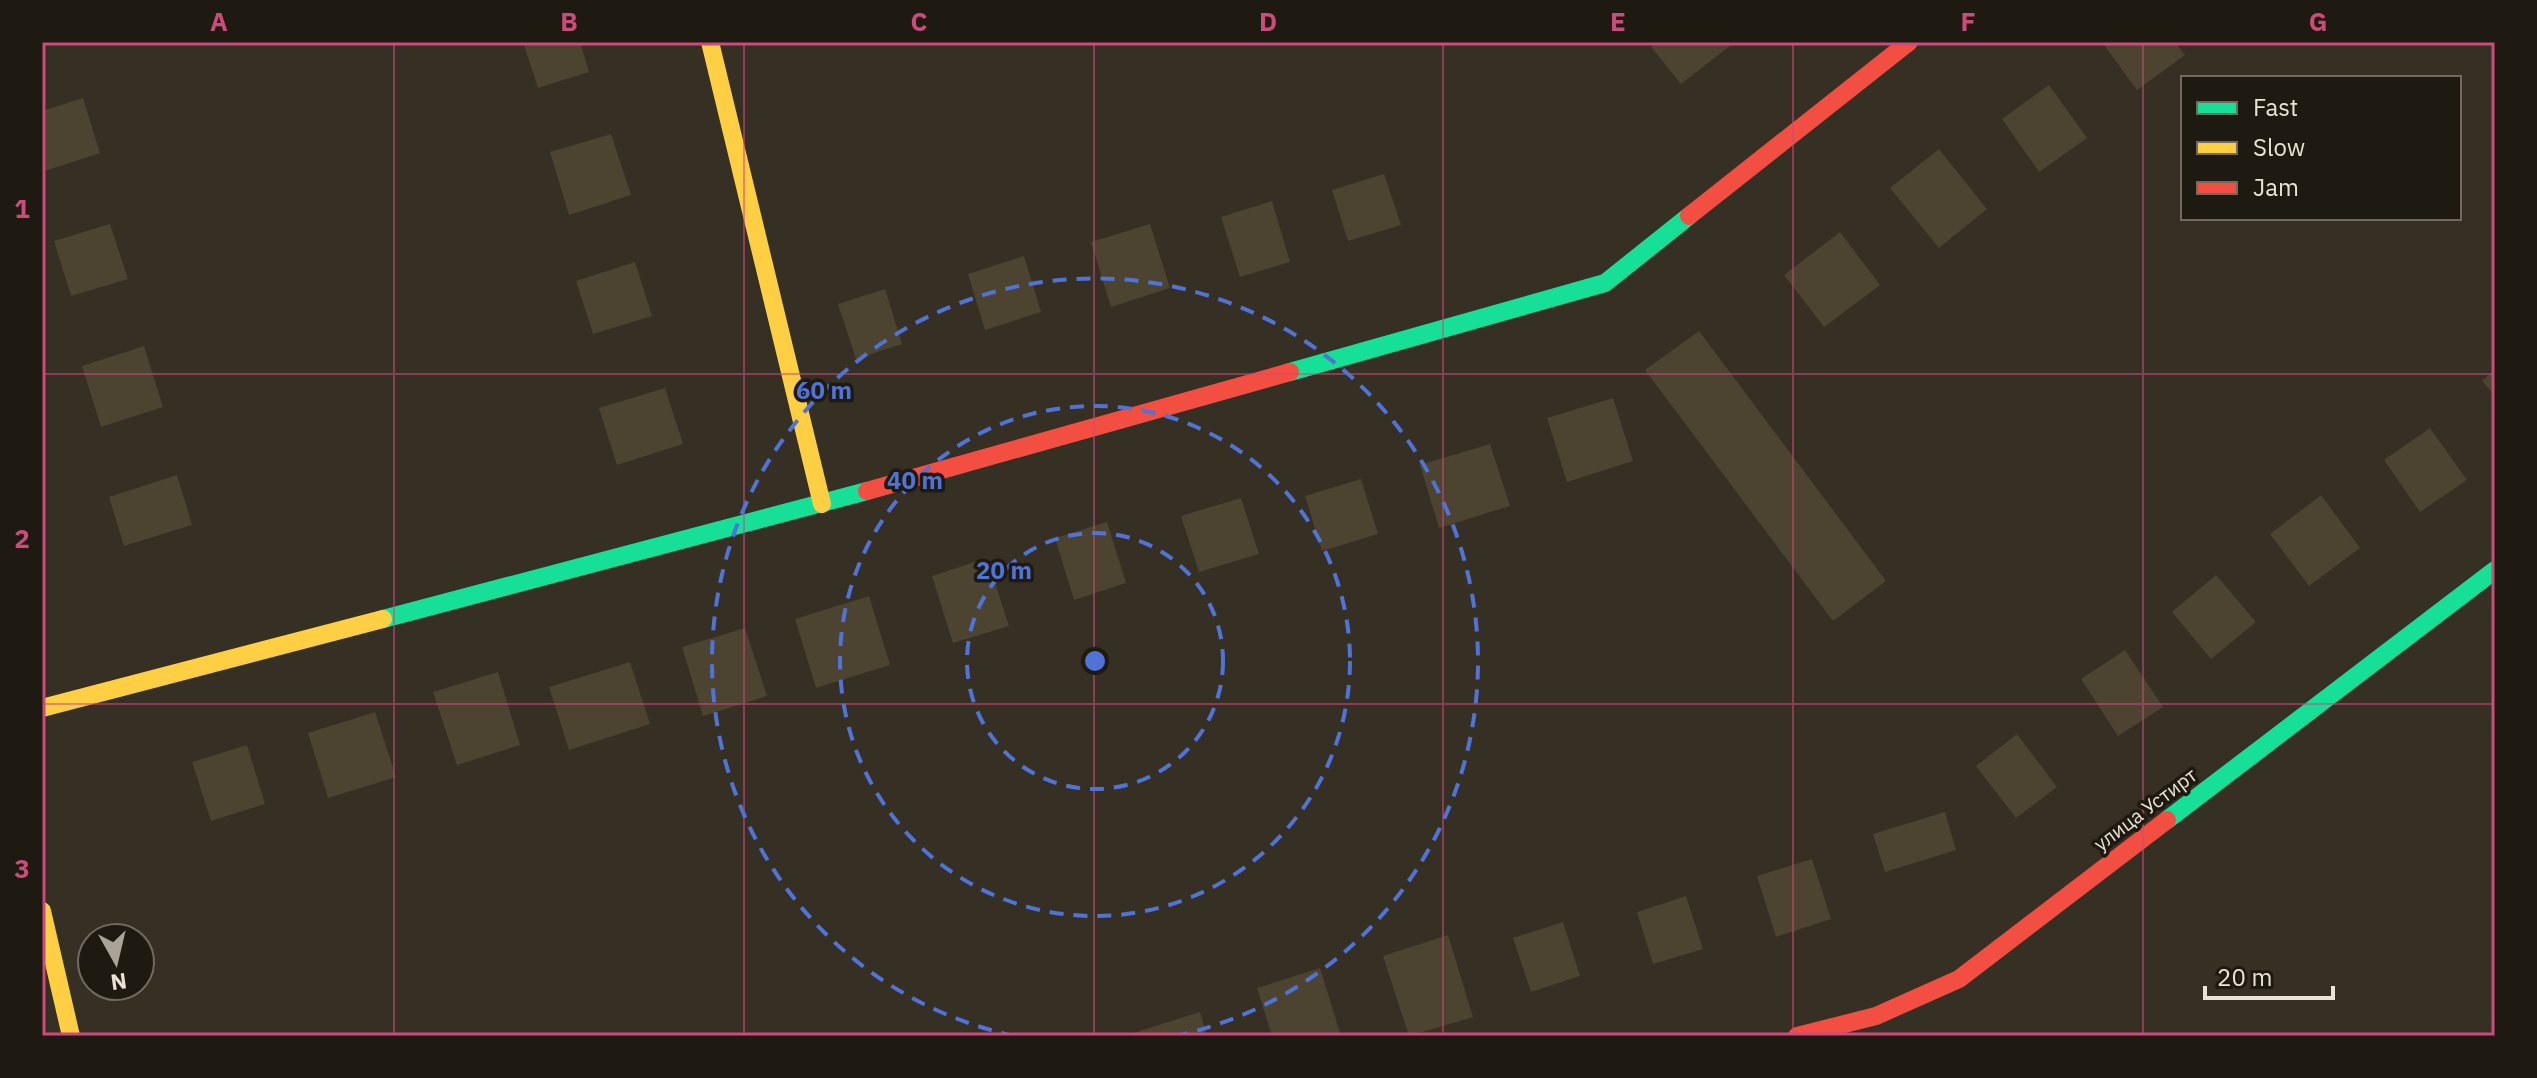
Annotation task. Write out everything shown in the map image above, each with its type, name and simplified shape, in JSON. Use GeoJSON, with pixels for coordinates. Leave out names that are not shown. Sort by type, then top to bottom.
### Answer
{"type":"FeatureCollection","features":[{"type":"Feature","properties":{"kind":"street"},"geometry":{"type":"LineString","coordinates":[[710,42],[822,504]]}},
{"type":"Feature","properties":{"kind":"street"},"geometry":{"type":"LineString","coordinates":[[42,708],[822,504],[1605,283],[1909,42]]}},
{"type":"Feature","properties":{"kind":"street","name":"улица Устирт"},"geometry":{"type":"LineString","coordinates":[[1797,1036],[1876,1016],[1959,979],[2495,570]]}},
{"type":"Feature","properties":{"kind":"street"},"geometry":{"type":"LineString","coordinates":[[42,911],[71,1036]]}},
{"type":"Feature","properties":{"kind":"building"},"geometry":{"type":"Polygon","coordinates":[[[523,42],[580,42],[589,72],[538,88],[523,42]]]}},
{"type":"Feature","properties":{"kind":"building"},"geometry":{"type":"Polygon","coordinates":[[[1658,42],[1735,42],[1681,84],[1651,47],[1658,42]]]}},
{"type":"Feature","properties":{"kind":"building"},"geometry":{"type":"Polygon","coordinates":[[[2102,42],[2175,42],[2185,55],[2137,90],[2102,42]]]}},
{"type":"Feature","properties":{"kind":"building"},"geometry":{"type":"Polygon","coordinates":[[[2049,85],[2087,138],[2039,172],[2002,119],[2049,85]]]}},
{"type":"Feature","properties":{"kind":"building"},"geometry":{"type":"Polygon","coordinates":[[[83,98],[100,153],[42,172],[42,111],[83,98]]]}},
{"type":"Feature","properties":{"kind":"building"},"geometry":{"type":"Polygon","coordinates":[[[611,134],[631,195],[569,215],[550,152],[611,134]]]}},
{"type":"Feature","properties":{"kind":"building"},"geometry":{"type":"Polygon","coordinates":[[[1939,149],[1987,209],[1939,248],[1890,188],[1939,149]]]}},
{"type":"Feature","properties":{"kind":"building"},"geometry":{"type":"Polygon","coordinates":[[[1384,174],[1401,225],[1348,241],[1332,190],[1384,174]]]}},
{"type":"Feature","properties":{"kind":"building"},"geometry":{"type":"Polygon","coordinates":[[[1272,201],[1290,262],[1240,277],[1221,217],[1272,201]]]}},
{"type":"Feature","properties":{"kind":"building"},"geometry":{"type":"Polygon","coordinates":[[[110,224],[128,279],[71,296],[54,241],[110,224]]]}},
{"type":"Feature","properties":{"kind":"building"},"geometry":{"type":"Polygon","coordinates":[[[1150,224],[1170,288],[1111,307],[1091,242],[1150,224]]]}},
{"type":"Feature","properties":{"kind":"building"},"geometry":{"type":"Polygon","coordinates":[[[1840,232],[1880,285],[1824,327],[1784,275],[1840,232]]]}},
{"type":"Feature","properties":{"kind":"building"},"geometry":{"type":"Polygon","coordinates":[[[1024,256],[1041,312],[985,330],[968,274],[1024,256]]]}},
{"type":"Feature","properties":{"kind":"building"},"geometry":{"type":"Polygon","coordinates":[[[635,262],[652,316],[593,334],[576,281],[635,262]]]}},
{"type":"Feature","properties":{"kind":"building"},"geometry":{"type":"Polygon","coordinates":[[[885,289],[902,344],[856,359],[838,304],[885,289]]]}},
{"type":"Feature","properties":{"kind":"building"},"geometry":{"type":"Polygon","coordinates":[[[1699,331],[1886,581],[1833,621],[1645,370],[1699,331]]]}},
{"type":"Feature","properties":{"kind":"building"},"geometry":{"type":"Polygon","coordinates":[[[144,346],[163,407],[101,427],[82,366],[144,346]]]}},
{"type":"Feature","properties":{"kind":"building"},"geometry":{"type":"Polygon","coordinates":[[[2495,369],[2495,396],[2482,381],[2495,369]]]}},
{"type":"Feature","properties":{"kind":"building"},"geometry":{"type":"Polygon","coordinates":[[[665,388],[683,444],[617,465],[599,408],[665,388]]]}},
{"type":"Feature","properties":{"kind":"building"},"geometry":{"type":"Polygon","coordinates":[[[1613,398],[1633,461],[1567,482],[1547,418],[1613,398]]]}},
{"type":"Feature","properties":{"kind":"building"},"geometry":{"type":"Polygon","coordinates":[[[2430,428],[2467,480],[2420,512],[2384,460],[2430,428]]]}},
{"type":"Feature","properties":{"kind":"building"},"geometry":{"type":"Polygon","coordinates":[[[1490,444],[1510,506],[1439,528],[1420,465],[1490,444]]]}},
{"type":"Feature","properties":{"kind":"building"},"geometry":{"type":"Polygon","coordinates":[[[177,475],[192,525],[124,546],[109,497],[177,475]]]}},
{"type":"Feature","properties":{"kind":"building"},"geometry":{"type":"Polygon","coordinates":[[[1361,479],[1378,534],[1322,551],[1305,496],[1361,479]]]}},
{"type":"Feature","properties":{"kind":"building"},"geometry":{"type":"Polygon","coordinates":[[[2321,495],[2360,548],[2309,586],[2270,534],[2321,495]]]}},
{"type":"Feature","properties":{"kind":"building"},"geometry":{"type":"Polygon","coordinates":[[[1241,498],[1259,554],[1199,572],[1181,516],[1241,498]]]}},
{"type":"Feature","properties":{"kind":"building"},"geometry":{"type":"Polygon","coordinates":[[[1107,522],[1126,583],[1074,600],[1055,538],[1107,522]]]}},
{"type":"Feature","properties":{"kind":"building"},"geometry":{"type":"Polygon","coordinates":[[[987,558],[1009,626],[953,643],[932,576],[987,558]]]}},
{"type":"Feature","properties":{"kind":"building"},"geometry":{"type":"Polygon","coordinates":[[[2216,575],[2256,622],[2211,659],[2172,612],[2216,575]]]}},
{"type":"Feature","properties":{"kind":"building"},"geometry":{"type":"Polygon","coordinates":[[[869,596],[890,665],[816,688],[795,619],[869,596]]]}},
{"type":"Feature","properties":{"kind":"building"},"geometry":{"type":"Polygon","coordinates":[[[745,628],[767,696],[703,716],[682,647],[745,628]]]}},
{"type":"Feature","properties":{"kind":"building"},"geometry":{"type":"Polygon","coordinates":[[[2125,650],[2163,707],[2118,736],[2081,679],[2125,650]]]}},
{"type":"Feature","properties":{"kind":"building"},"geometry":{"type":"Polygon","coordinates":[[[630,662],[650,724],[569,750],[549,687],[630,662]]]}},
{"type":"Feature","properties":{"kind":"building"},"geometry":{"type":"Polygon","coordinates":[[[498,672],[520,745],[457,765],[433,692],[498,672]]]}},
{"type":"Feature","properties":{"kind":"building"},"geometry":{"type":"Polygon","coordinates":[[[375,712],[396,777],[328,798],[308,733],[375,712]]]}},
{"type":"Feature","properties":{"kind":"building"},"geometry":{"type":"Polygon","coordinates":[[[2017,734],[2057,787],[2016,818],[1976,766],[2017,734]]]}},
{"type":"Feature","properties":{"kind":"building"},"geometry":{"type":"Polygon","coordinates":[[[247,745],[265,804],[211,821],[192,762],[247,745]]]}},
{"type":"Feature","properties":{"kind":"building"},"geometry":{"type":"Polygon","coordinates":[[[1945,812],[1956,850],[1885,872],[1873,834],[1945,812]]]}},
{"type":"Feature","properties":{"kind":"building"},"geometry":{"type":"Polygon","coordinates":[[[1812,859],[1831,919],[1776,937],[1757,876],[1812,859]]]}},
{"type":"Feature","properties":{"kind":"building"},"geometry":{"type":"Polygon","coordinates":[[[1686,896],[1703,949],[1653,964],[1637,912],[1686,896]]]}},
{"type":"Feature","properties":{"kind":"building"},"geometry":{"type":"Polygon","coordinates":[[[1563,922],[1580,976],[1531,992],[1513,938],[1563,922]]]}},
{"type":"Feature","properties":{"kind":"building"},"geometry":{"type":"Polygon","coordinates":[[[1448,935],[1473,1017],[1409,1036],[1383,956],[1448,935]]]}},
{"type":"Feature","properties":{"kind":"building"},"geometry":{"type":"Polygon","coordinates":[[[1320,968],[1341,1036],[1272,1036],[1257,988],[1320,968]]]}},
{"type":"Feature","properties":{"kind":"building"},"geometry":{"type":"Polygon","coordinates":[[[1200,1012],[1207,1036],[1127,1036],[1127,1035],[1200,1012]]]}},
{"type":"Feature","properties":{"kind":"traffic: fast"},"geometry":{"type":"LineString","coordinates":[[1290,372],[1605,283],[1689,216]]}},
{"type":"Feature","properties":{"kind":"traffic: fast"},"geometry":{"type":"LineString","coordinates":[[383,619],[867,491]]}},
{"type":"Feature","properties":{"kind":"traffic: fast"},"geometry":{"type":"LineString","coordinates":[[2167,820],[2495,570]]}},
{"type":"Feature","properties":{"kind":"traffic: slow"},"geometry":{"type":"LineString","coordinates":[[710,42],[822,504]]}},
{"type":"Feature","properties":{"kind":"traffic: slow"},"geometry":{"type":"LineString","coordinates":[[42,708],[383,619]]}},
{"type":"Feature","properties":{"kind":"traffic: slow"},"geometry":{"type":"LineString","coordinates":[[42,911],[71,1036]]}},
{"type":"Feature","properties":{"kind":"traffic: jam"},"geometry":{"type":"LineString","coordinates":[[1689,216],[1909,42]]}},
{"type":"Feature","properties":{"kind":"traffic: jam"},"geometry":{"type":"LineString","coordinates":[[867,491],[1290,372]]}},
{"type":"Feature","properties":{"kind":"traffic: jam"},"geometry":{"type":"LineString","coordinates":[[1797,1036],[1876,1016],[1959,979],[2167,820]]}}]}
